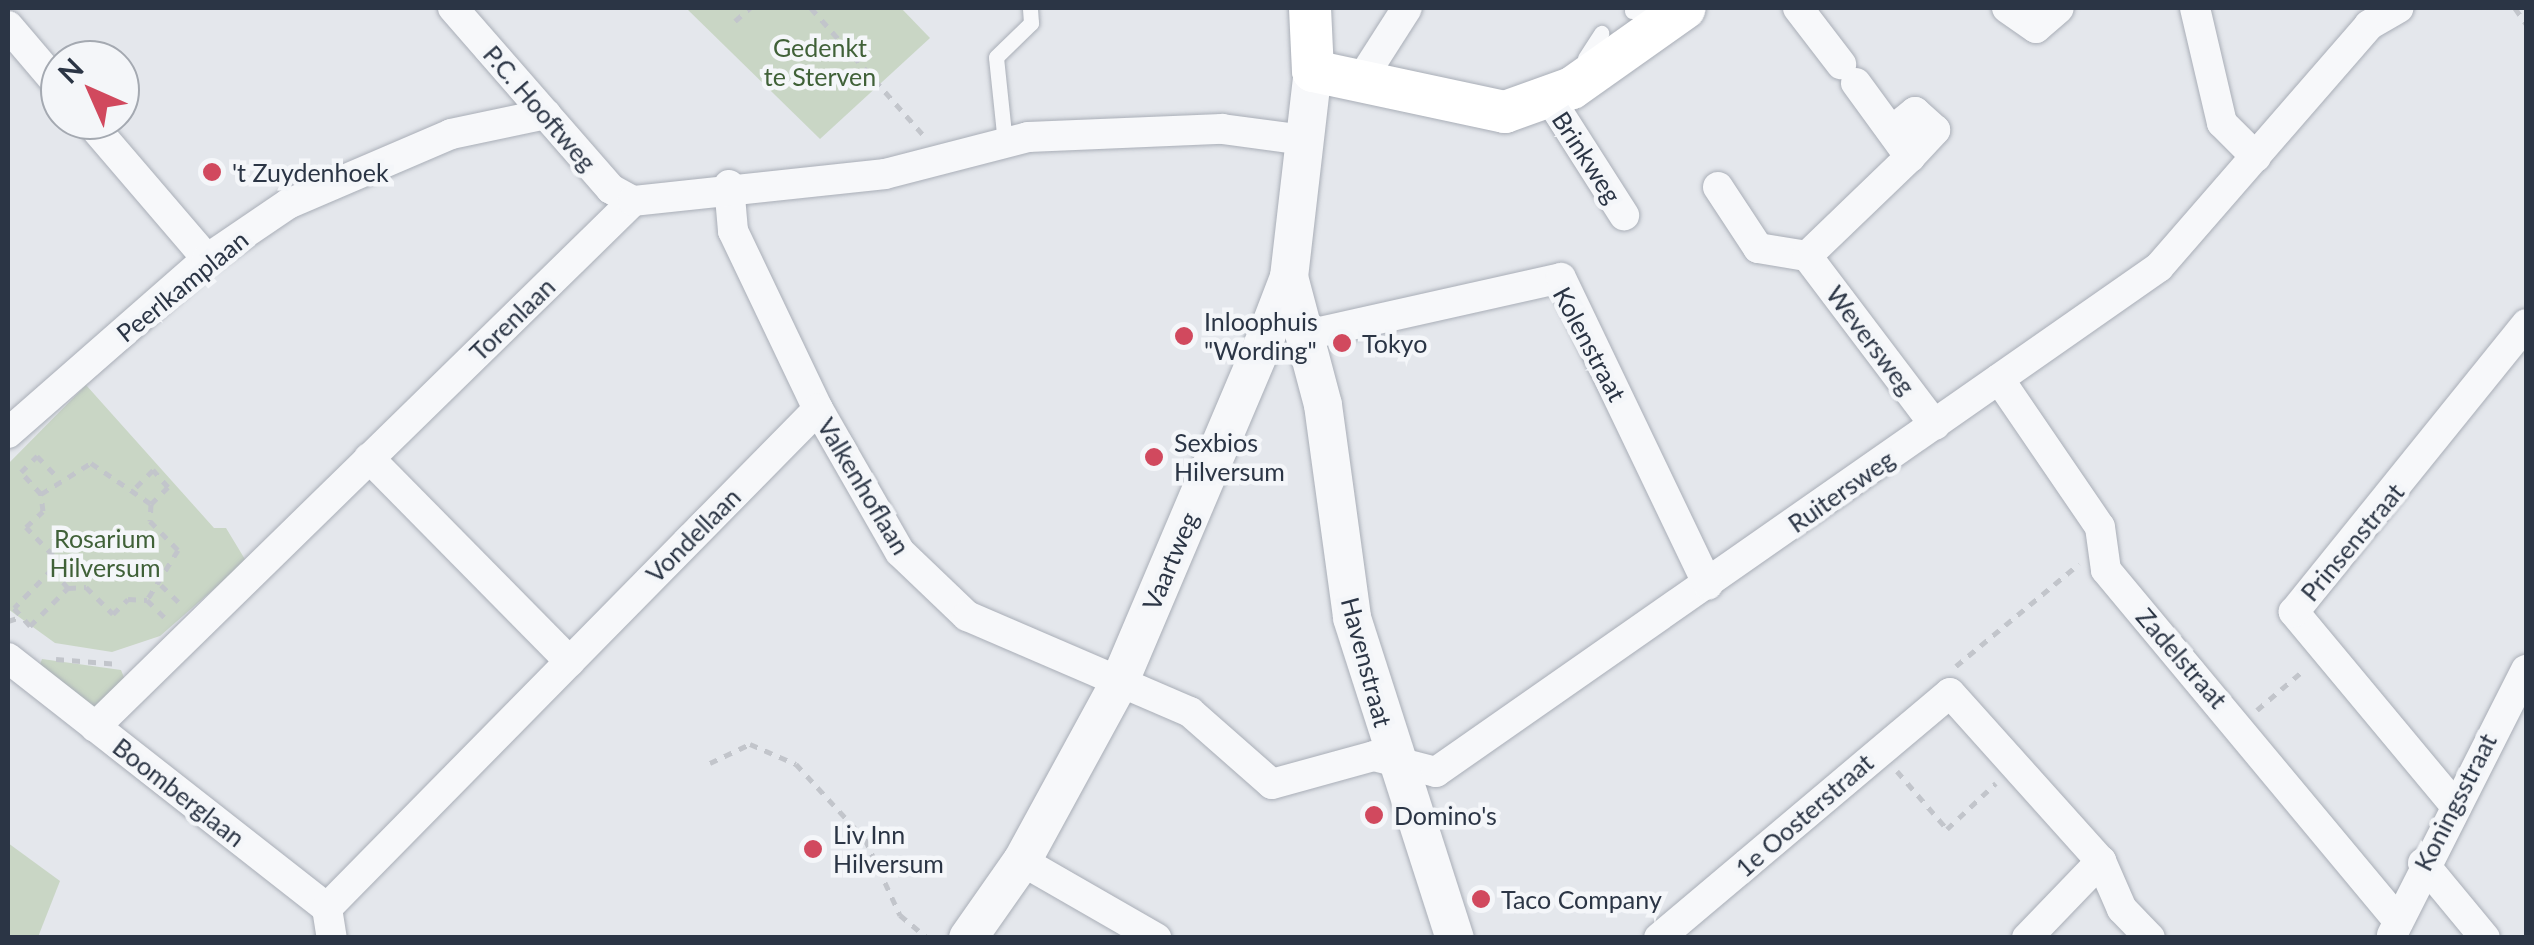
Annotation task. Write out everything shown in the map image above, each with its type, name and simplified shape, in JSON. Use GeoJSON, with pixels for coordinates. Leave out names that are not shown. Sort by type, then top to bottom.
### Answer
{"type":"FeatureCollection","features":[{"type":"Feature","properties":{"kind":"main road"},"geometry":{"type":"LineString","coordinates":[[1310,8],[1313,71]]}},
{"type":"Feature","properties":{"kind":"main road","name":"Brinkweg"},"geometry":{"type":"LineString","coordinates":[[1313,71],[1505,112],[1550,99],[1685,8]]}},
{"type":"Feature","properties":{"kind":"street","name":"P.C. Hooftweg"},"geometry":{"type":"LineString","coordinates":[[454,8],[546,114],[633,201]]}},
{"type":"Feature","properties":{"kind":"street"},"geometry":{"type":"LineString","coordinates":[[1361,80],[1406,8]]}},
{"type":"Feature","properties":{"kind":"street"},"geometry":{"type":"LineString","coordinates":[[1718,188],[1758,248],[1807,256],[1910,158],[1893,130],[1798,8]]}},
{"type":"Feature","properties":{"kind":"street"},"geometry":{"type":"LineString","coordinates":[[2007,8],[2036,28],[2059,8]]}},
{"type":"Feature","properties":{"kind":"street"},"geometry":{"type":"LineString","coordinates":[[2196,8],[2222,123],[2256,157]]}},
{"type":"Feature","properties":{"kind":"street","name":"Ruitersweg"},"geometry":{"type":"LineString","coordinates":[[1386,759],[1436,772],[2159,267],[2369,25],[2399,8]]}},
{"type":"Feature","properties":{"kind":"street"},"geometry":{"type":"LineString","coordinates":[[8,26],[40,64]]}},
{"type":"Feature","properties":{"kind":"street","name":"Vaartweg"},"geometry":{"type":"LineString","coordinates":[[968,938],[1022,861],[1119,682],[1258,354],[1289,276],[1313,71]]}},
{"type":"Feature","properties":{"kind":"street","name":"Brinkweg"},"geometry":{"type":"LineString","coordinates":[[1550,99],[1624,215]]}},
{"type":"Feature","properties":{"kind":"street","name":"Peerlkamplaan"},"geometry":{"type":"LineString","coordinates":[[8,433],[208,258],[360,167],[546,114]]}},
{"type":"Feature","properties":{"kind":"street"},"geometry":{"type":"LineString","coordinates":[[633,201],[729,185],[885,174],[1005,143],[1222,128],[1303,140]]}},
{"type":"Feature","properties":{"kind":"street"},"geometry":{"type":"LineString","coordinates":[[105,140],[208,258]]}},
{"type":"Feature","properties":{"kind":"street","name":"Valkenhoflaan"},"geometry":{"type":"LineString","coordinates":[[729,185],[733,231],[818,409],[900,552],[967,616],[1190,712],[1272,784],[1386,759]]}},
{"type":"Feature","properties":{"kind":"street","name":"Torenlaan"},"geometry":{"type":"LineString","coordinates":[[95,727],[633,201]]}},
{"type":"Feature","properties":{"kind":"street","name":"Weversweg"},"geometry":{"type":"LineString","coordinates":[[1807,256],[1934,425]]}},
{"type":"Feature","properties":{"kind":"street","name":"Havenstraat"},"geometry":{"type":"LineString","coordinates":[[1289,276],[1313,334],[1316,378],[1352,618],[1386,759],[1455,938]]}},
{"type":"Feature","properties":{"kind":"street","name":"Kolenstraat"},"geometry":{"type":"LineString","coordinates":[[1313,334],[1561,278],[1708,585]]}},
{"type":"Feature","properties":{"kind":"street","name":"Prinsenstraat"},"geometry":{"type":"LineString","coordinates":[[2453,803],[2294,612],[2526,324]]}},
{"type":"Feature","properties":{"kind":"street"},"geometry":{"type":"LineString","coordinates":[[1258,354],[1316,378]]}},
{"type":"Feature","properties":{"kind":"street","name":"Zadelstraat"},"geometry":{"type":"LineString","coordinates":[[1999,378],[2100,526],[2106,570],[2240,724],[2394,929]]}},
{"type":"Feature","properties":{"kind":"street","name":"Vondellaan"},"geometry":{"type":"LineString","coordinates":[[330,923],[570,662],[818,409]]}},
{"type":"Feature","properties":{"kind":"street"},"geometry":{"type":"LineString","coordinates":[[369,458],[570,662]]}},
{"type":"Feature","properties":{"kind":"street","name":"Boomberglaan"},"geometry":{"type":"LineString","coordinates":[[8,658],[330,923]]}},
{"type":"Feature","properties":{"kind":"street","name":"Koningsstraat"},"geometry":{"type":"LineString","coordinates":[[2394,929],[2453,803],[2526,670]]}},
{"type":"Feature","properties":{"kind":"street"},"geometry":{"type":"LineString","coordinates":[[1950,693],[2101,861],[2122,908],[2150,938]]}},
{"type":"Feature","properties":{"kind":"street","name":"1e Oosterstraat"},"geometry":{"type":"LineString","coordinates":[[1659,938],[1950,693]]}},
{"type":"Feature","properties":{"kind":"street"},"geometry":{"type":"LineString","coordinates":[[1022,861],[1156,938]]}},
{"type":"Feature","properties":{"kind":"street"},"geometry":{"type":"LineString","coordinates":[[2026,938],[2101,861]]}},
{"type":"Feature","properties":{"kind":"street"},"geometry":{"type":"LineString","coordinates":[[2423,863],[2485,938]]}},
{"type":"Feature","properties":{"kind":"lane"},"geometry":{"type":"LineString","coordinates":[[1005,143],[996,57],[1031,23],[1030,8]]}},
{"type":"Feature","properties":{"kind":"lane"},"geometry":{"type":"LineString","coordinates":[[1632,12],[1656,8]]}},
{"type":"Feature","properties":{"kind":"lane","name":"Brinkweg"},"geometry":{"type":"LineString","coordinates":[[1408,91],[1432,82],[1492,97],[1525,90],[1589,55],[1601,33]]}},
{"type":"Feature","properties":{"kind":"path"},"geometry":{"type":"LineString","coordinates":[[735,21],[750,8]]}},
{"type":"Feature","properties":{"kind":"path"},"geometry":{"type":"LineString","coordinates":[[811,8],[878,80],[942,159]]}},
{"type":"Feature","properties":{"kind":"path"},"geometry":{"type":"LineString","coordinates":[[2515,8],[2526,24]]}},
{"type":"Feature","properties":{"kind":"path"},"geometry":{"type":"LineString","coordinates":[[37,456],[57,478],[76,479],[92,463],[118,490],[134,488],[153,470],[168,487],[151,504],[150,520],[178,550],[161,567],[162,586],[181,604],[166,619],[147,600],[128,598],[113,614],[86,587],[68,588],[30,626],[14,608],[52,569],[54,555],[26,527],[43,510],[42,494],[21,472],[37,456]]}},
{"type":"Feature","properties":{"kind":"path"},"geometry":{"type":"LineString","coordinates":[[42,494],[57,478]]}},
{"type":"Feature","properties":{"kind":"path"},"geometry":{"type":"LineString","coordinates":[[134,488],[151,504]]}},
{"type":"Feature","properties":{"kind":"path"},"geometry":{"type":"LineString","coordinates":[[1950,693],[1946,674],[2103,544]]}},
{"type":"Feature","properties":{"kind":"path"},"geometry":{"type":"LineString","coordinates":[[52,569],[68,588]]}},
{"type":"Feature","properties":{"kind":"path"},"geometry":{"type":"LineString","coordinates":[[147,600],[162,586]]}},
{"type":"Feature","properties":{"kind":"path"},"geometry":{"type":"LineString","coordinates":[[8,621],[21,617]]}},
{"type":"Feature","properties":{"kind":"path"},"geometry":{"type":"LineString","coordinates":[[2240,724],[2326,650]]}},
{"type":"Feature","properties":{"kind":"path"},"geometry":{"type":"LineString","coordinates":[[43,653],[103,666],[166,654]]}},
{"type":"Feature","properties":{"kind":"path"},"geometry":{"type":"LineString","coordinates":[[710,763],[750,744],[796,764],[865,839],[900,915],[927,938]]}},
{"type":"Feature","properties":{"kind":"path"},"geometry":{"type":"LineString","coordinates":[[1878,750],[1947,829],[2015,764]]}},
{"type":"Feature","properties":{"kind":"green space","name":"Gedenkt te Sterven"},"geometry":{"type":"Polygon","coordinates":[[[686,8],[901,8],[930,38],[820,139],[686,8]]]}},
{"type":"Feature","properties":{"kind":"green space","name":"Rosarium Hilversum"},"geometry":{"type":"Polygon","coordinates":[[[86,385],[214,528],[226,528],[246,561],[160,636],[112,652],[55,643],[8,609],[8,464],[86,385]]]}},
{"type":"Feature","properties":{"kind":"green space"},"geometry":{"type":"Polygon","coordinates":[[[42,659],[121,670],[125,680],[97,714],[39,667],[42,659]]]}},
{"type":"Feature","properties":{"kind":"green space"},"geometry":{"type":"Polygon","coordinates":[[[8,843],[60,881],[38,937],[8,937],[8,843]]]}},
{"type":"Feature","properties":{"kind":"place","name":"'t Zuydenhoek"},"geometry":{"type":"Point","coordinates":[212,172]}},
{"type":"Feature","properties":{"kind":"place","name":"Inloophuis \"Wording\""},"geometry":{"type":"Point","coordinates":[1184,336]}},
{"type":"Feature","properties":{"kind":"place","name":"Tokyo"},"geometry":{"type":"Point","coordinates":[1342,343]}},
{"type":"Feature","properties":{"kind":"place","name":"Sexbios Hilversum"},"geometry":{"type":"Point","coordinates":[1154,457]}},
{"type":"Feature","properties":{"kind":"place","name":"Domino's"},"geometry":{"type":"Point","coordinates":[1374,815]}},
{"type":"Feature","properties":{"kind":"place","name":"Liv Inn Hilversum"},"geometry":{"type":"Point","coordinates":[813,849]}},
{"type":"Feature","properties":{"kind":"place","name":"Taco Company"},"geometry":{"type":"Point","coordinates":[1481,899]}}]}
